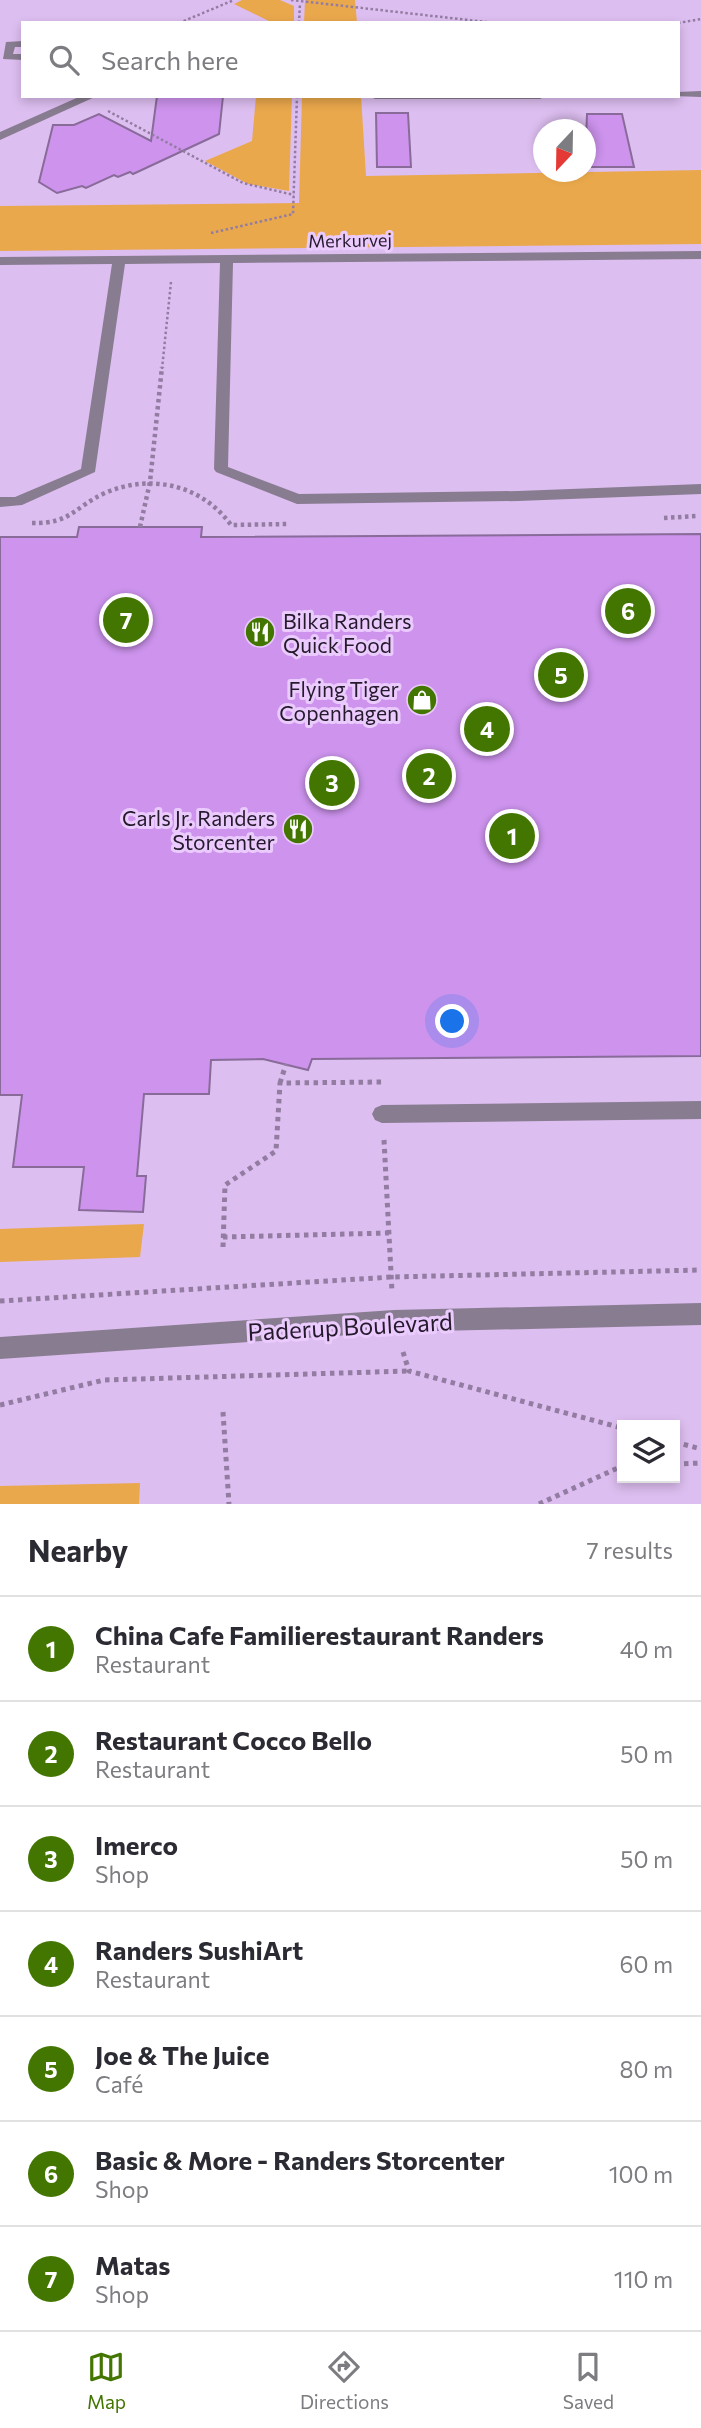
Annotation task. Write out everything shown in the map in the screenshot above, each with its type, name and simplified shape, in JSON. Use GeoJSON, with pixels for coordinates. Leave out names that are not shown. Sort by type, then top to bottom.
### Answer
{"type":"FeatureCollection","features":[{"type":"Feature","properties":{"kind":"street"},"geometry":{"type":"LineString","coordinates":[[21,44],[10,44],[7,57],[21,57]]}},
{"type":"Feature","properties":{"kind":"street"},"geometry":{"type":"LineString","coordinates":[[680,95],[701,94]]}},
{"type":"Feature","properties":{"kind":"street"},"geometry":{"type":"LineString","coordinates":[[0,136],[88,98]]}},
{"type":"Feature","properties":{"kind":"street","name":"Merkurvej"},"geometry":{"type":"LineString","coordinates":[[0,261],[701,255]]}},
{"type":"Feature","properties":{"kind":"street"},"geometry":{"type":"LineString","coordinates":[[228,259],[221,469],[297,499],[518,496],[701,489]]}},
{"type":"Feature","properties":{"kind":"street"},"geometry":{"type":"LineString","coordinates":[[0,502],[17,502],[88,472],[119,260]]}},
{"type":"Feature","properties":{"kind":"street"},"geometry":{"type":"LineString","coordinates":[[382,1114],[701,1110]]}},
{"type":"Feature","properties":{"kind":"street","name":"Paderup Boulevard"},"geometry":{"type":"LineString","coordinates":[[0,1348],[394,1321],[701,1314]]}},
{"type":"Feature","properties":{"kind":"path"},"geometry":{"type":"LineString","coordinates":[[184,21],[234,0]]}},
{"type":"Feature","properties":{"kind":"path"},"geometry":{"type":"LineString","coordinates":[[291,0],[476,21]]}},
{"type":"Feature","properties":{"kind":"path"},"geometry":{"type":"LineString","coordinates":[[299,21],[300,2]]}},
{"type":"Feature","properties":{"kind":"path"},"geometry":{"type":"LineString","coordinates":[[680,23],[701,19]]}},
{"type":"Feature","properties":{"kind":"path"},"geometry":{"type":"LineString","coordinates":[[88,98],[243,183],[294,195]]}},
{"type":"Feature","properties":{"kind":"path"},"geometry":{"type":"LineString","coordinates":[[23,523],[57,523],[107,492],[150,482],[139,527]]}},
{"type":"Feature","properties":{"kind":"path"},"geometry":{"type":"LineString","coordinates":[[280,1083],[286,1064]]}},
{"type":"Feature","properties":{"kind":"path"},"geometry":{"type":"LineString","coordinates":[[223,1237],[389,1233]]}},
{"type":"Feature","properties":{"kind":"path"},"geometry":{"type":"LineString","coordinates":[[0,1301],[392,1277],[701,1270]]}},
{"type":"Feature","properties":{"kind":"path"},"geometry":{"type":"LineString","coordinates":[[0,1405],[104,1380],[409,1371]]}},
{"type":"Feature","properties":{"kind":"path"},"geometry":{"type":"LineString","coordinates":[[223,1412],[229,1504]]}},
{"type":"Feature","properties":{"kind":"path"},"geometry":{"type":"LineString","coordinates":[[680,1443],[701,1449]]}},
{"type":"Feature","properties":{"kind":"path"},"geometry":{"type":"LineString","coordinates":[[680,1464],[701,1463]]}},
{"type":"Feature","properties":{"kind":"path"},"geometry":{"type":"LineString","coordinates":[[539,1504],[617,1468]]}},
{"type":"Feature","properties":{"kind":"shaded area"},"geometry":{"type":"Polygon","coordinates":[[[242,0],[280,0],[294,6],[294,21],[269,21],[234,4],[242,0]]]}},
{"type":"Feature","properties":{"kind":"shaded area"},"geometry":{"type":"Polygon","coordinates":[[[305,0],[355,0],[357,21],[304,21],[305,0]]]}},
{"type":"Feature","properties":{"kind":"shaded area"},"geometry":{"type":"Polygon","coordinates":[[[256,98],[292,98],[289,191],[248,184],[205,161],[252,141],[256,98]]]}},
{"type":"Feature","properties":{"kind":"shaded area"},"geometry":{"type":"Polygon","coordinates":[[[302,98],[361,98],[366,176],[533,173],[533,182],[596,182],[596,172],[701,170],[701,244],[0,251],[0,206],[299,203],[302,98]]]}},
{"type":"Feature","properties":{"kind":"shaded area"},"geometry":{"type":"Polygon","coordinates":[[[144,1224],[140,1257],[0,1262],[0,1229],[144,1224]]]}},
{"type":"Feature","properties":{"kind":"shaded area"},"geometry":{"type":"Polygon","coordinates":[[[140,1483],[139,1504],[0,1504],[0,1486],[140,1483]]]}},
{"type":"Feature","properties":{"kind":"building"},"geometry":{"type":"Polygon","coordinates":[[[157,98],[223,98],[219,134],[133,174],[130,172],[118,177],[114,175],[86,188],[82,186],[57,193],[39,182],[53,125],[74,125],[99,114],[151,141],[157,98]]]}},
{"type":"Feature","properties":{"kind":"building"},"geometry":{"type":"Polygon","coordinates":[[[376,113],[408,113],[411,167],[377,167],[376,113]]]}},
{"type":"Feature","properties":{"kind":"building"},"geometry":{"type":"Polygon","coordinates":[[[587,114],[622,114],[634,167],[596,167],[596,119],[587,119],[587,114]]]}},
{"type":"Feature","properties":{"kind":"building"},"geometry":{"type":"Polygon","coordinates":[[[79,527],[202,527],[201,537],[701,534],[701,1056],[312,1059],[308,1070],[263,1059],[211,1060],[209,1094],[144,1094],[137,1176],[146,1176],[143,1212],[79,1210],[84,1167],[13,1167],[22,1095],[0,1095],[0,537],[77,537],[79,527]]]}},
{"type":"Feature","properties":{"kind":"place","name":"Basic & More - Randers Storcenter"},"geometry":{"type":"Point","coordinates":[628,611]}},
{"type":"Feature","properties":{"kind":"place","name":"Matas"},"geometry":{"type":"Point","coordinates":[126,620]}},
{"type":"Feature","properties":{"kind":"place","name":"Bilka Randers Quick Food"},"geometry":{"type":"Point","coordinates":[260,632]}},
{"type":"Feature","properties":{"kind":"place","name":"Joe & The Juice"},"geometry":{"type":"Point","coordinates":[561,675]}},
{"type":"Feature","properties":{"kind":"place","name":"Flying Tiger Copenhagen"},"geometry":{"type":"Point","coordinates":[422,700]}},
{"type":"Feature","properties":{"kind":"place","name":"Randers SushiArt"},"geometry":{"type":"Point","coordinates":[487,729]}},
{"type":"Feature","properties":{"kind":"place","name":"Restaurant Cocco Bello"},"geometry":{"type":"Point","coordinates":[429,776]}},
{"type":"Feature","properties":{"kind":"place","name":"Imerco"},"geometry":{"type":"Point","coordinates":[332,783]}},
{"type":"Feature","properties":{"kind":"place","name":"Carls Jr. Randers Storcenter"},"geometry":{"type":"Point","coordinates":[298,829]}},
{"type":"Feature","properties":{"kind":"place","name":"China Cafe Familierestaurant Randers"},"geometry":{"type":"Point","coordinates":[512,836]}}]}
